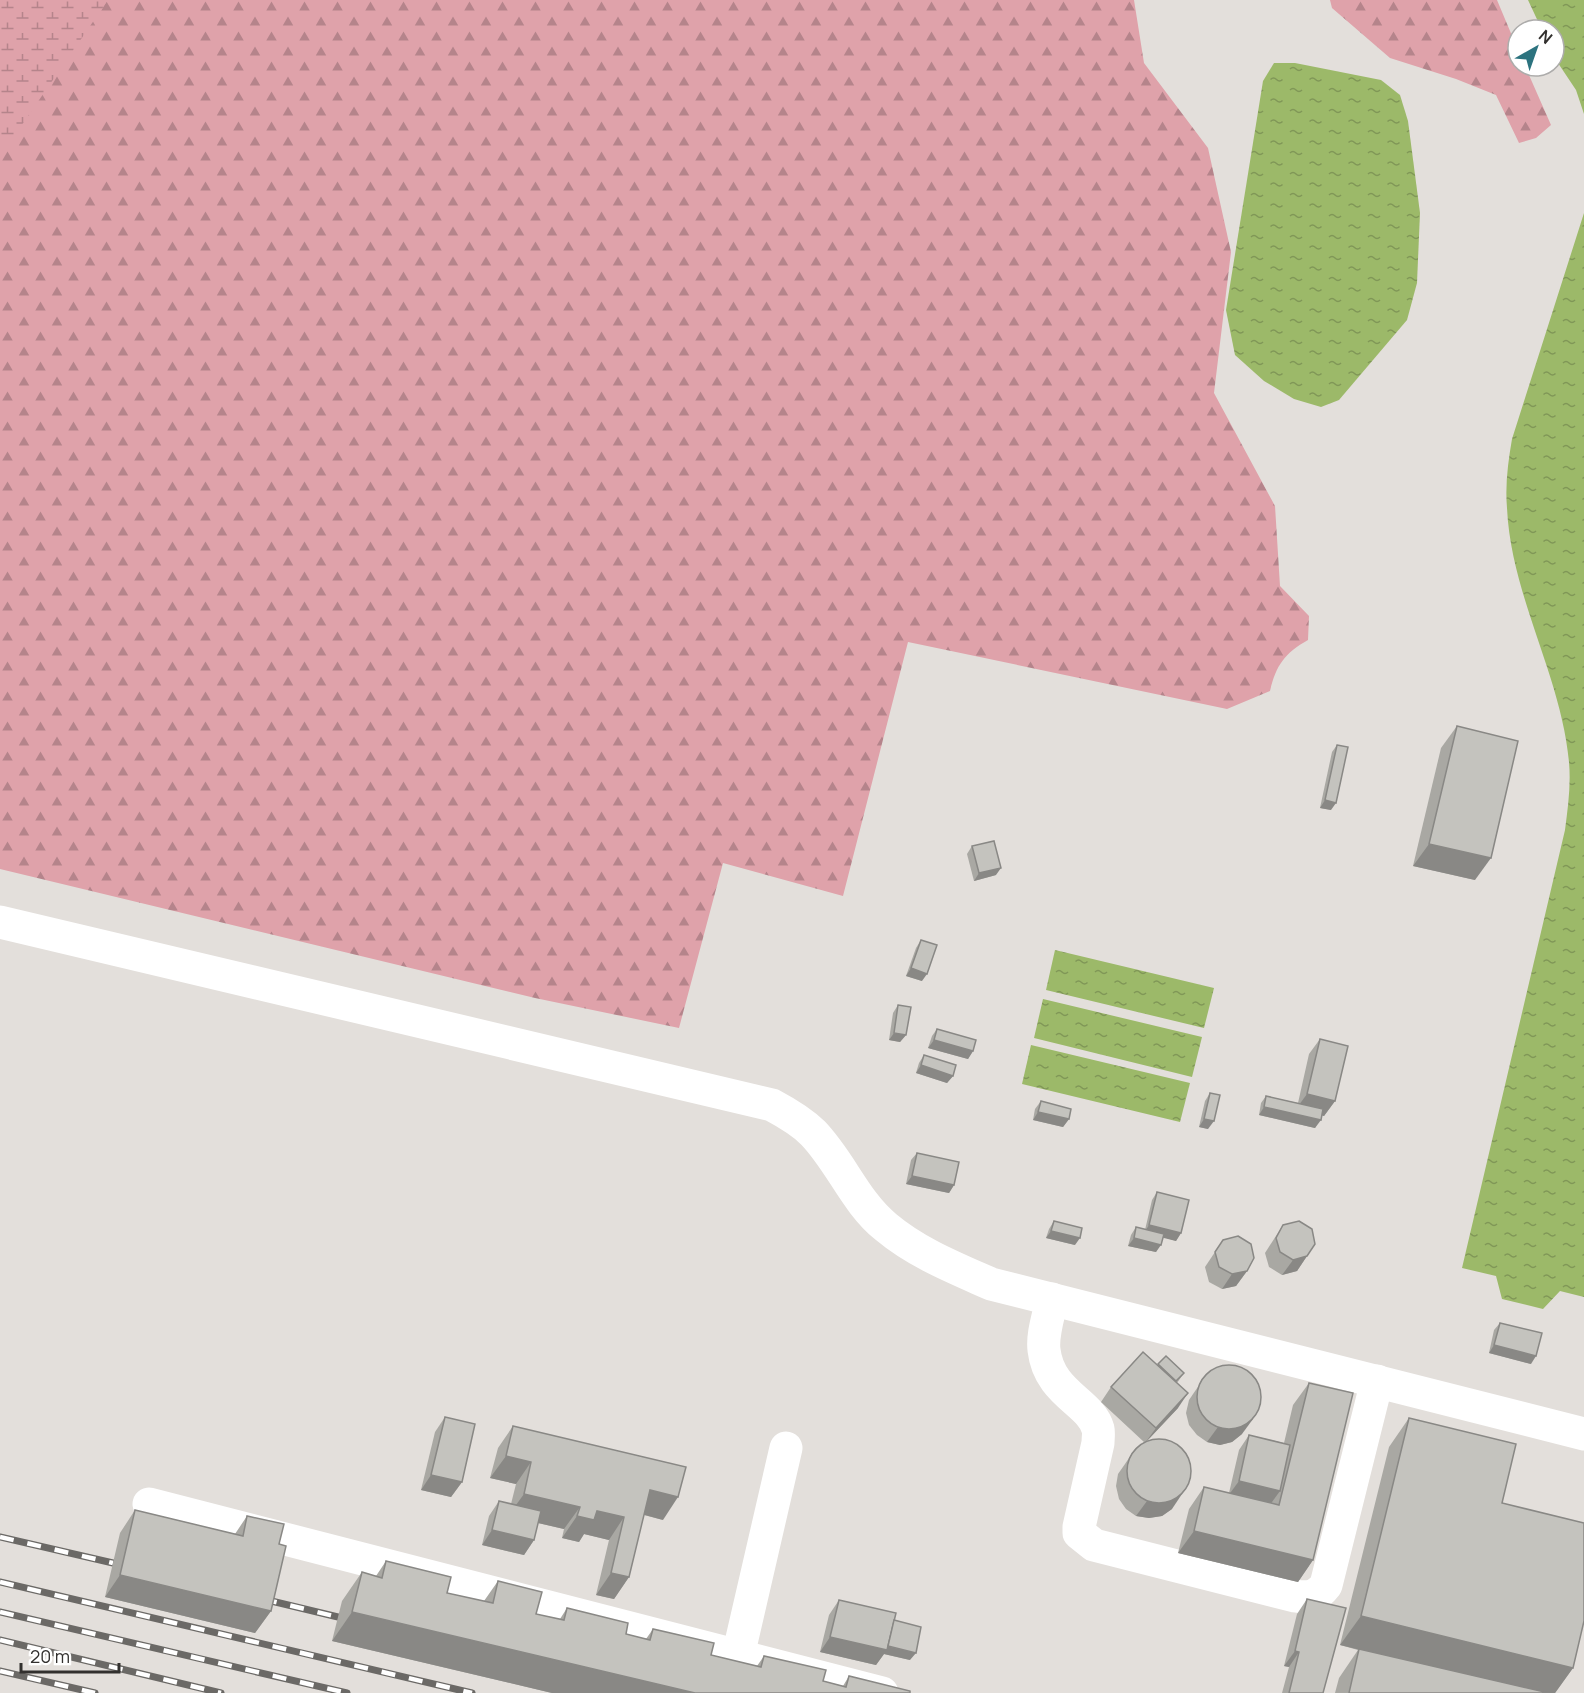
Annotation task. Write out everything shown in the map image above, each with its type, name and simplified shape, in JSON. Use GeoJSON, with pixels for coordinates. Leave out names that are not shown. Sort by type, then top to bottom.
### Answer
{"type":"FeatureCollection","features":[{"type":"Feature","properties":{"kind":"lane"},"geometry":{"type":"LineString","coordinates":[[0,922],[772,1106],[795,1117],[814,1134],[860,1198],[895,1234],[925,1253],[991,1284],[1584,1434]]}},
{"type":"Feature","properties":{"kind":"lane"},"geometry":{"type":"LineString","coordinates":[[1052,1299],[1044,1349],[1050,1371],[1057,1384],[1092,1419],[1098,1429],[1098,1443],[1079,1533],[1094,1545],[1295,1596],[1308,1598],[1320,1593],[1326,1585],[1377,1381]]}},
{"type":"Feature","properties":{"kind":"lane"},"geometry":{"type":"LineString","coordinates":[[738,1656],[786,1448]]}},
{"type":"Feature","properties":{"kind":"lane"},"geometry":{"type":"LineString","coordinates":[[149,1504],[882,1693]]}},
{"type":"Feature","properties":{"kind":"green space"},"geometry":{"type":"Polygon","coordinates":[[[0,0],[1134,0],[1144,63],[1208,148],[1231,252],[1214,393],[1275,506],[1280,586],[1309,616],[1308,640],[1287,655],[1275,674],[1270,691],[1227,709],[908,642],[843,896],[723,863],[679,1028],[535,998],[0,869],[0,0]]]}},
{"type":"Feature","properties":{"kind":"green space"},"geometry":{"type":"Polygon","coordinates":[[[0,0],[108,0],[8,145],[0,149],[0,0]]]}},
{"type":"Feature","properties":{"kind":"green space"},"geometry":{"type":"Polygon","coordinates":[[[1330,0],[1497,0],[1506,21],[1506,78],[1530,78],[1551,125],[1536,138],[1519,143],[1496,95],[1456,79],[1390,58],[1332,8],[1330,0]]]}},
{"type":"Feature","properties":{"kind":"water"},"geometry":{"type":"Polygon","coordinates":[[[1528,0],[1584,0],[1584,114],[1576,90],[1566,75],[1566,18],[1536,18],[1528,0]]]}},
{"type":"Feature","properties":{"kind":"water"},"geometry":{"type":"Polygon","coordinates":[[[1274,63],[1295,63],[1381,80],[1400,95],[1408,121],[1420,213],[1417,283],[1407,320],[1339,400],[1321,407],[1294,399],[1264,381],[1235,355],[1226,310],[1263,81],[1274,63]]]}},
{"type":"Feature","properties":{"kind":"water"},"geometry":{"type":"Polygon","coordinates":[[[1584,213],[1584,1297],[1560,1291],[1543,1309],[1502,1299],[1496,1276],[1462,1268],[1565,830],[1567,813],[1570,771],[1564,730],[1517,573],[1510,541],[1506,491],[1512,439],[1584,213]]]}},
{"type":"Feature","properties":{"kind":"water"},"geometry":{"type":"Polygon","coordinates":[[[1055,950],[1214,988],[1204,1028],[1046,990],[1055,950]]]}},
{"type":"Feature","properties":{"kind":"water"},"geometry":{"type":"Polygon","coordinates":[[[1043,999],[1202,1037],[1192,1077],[1034,1038],[1043,999]]]}},
{"type":"Feature","properties":{"kind":"water"},"geometry":{"type":"Polygon","coordinates":[[[1031,1045],[1190,1083],[1180,1122],[1022,1084],[1031,1045]]]}},
{"type":"Feature","properties":{"kind":"building"},"geometry":{"type":"Polygon","coordinates":[[[1457,726],[1518,741],[1491,858],[1429,844],[1457,726]]]}},
{"type":"Feature","properties":{"kind":"building"},"geometry":{"type":"Polygon","coordinates":[[[1337,745],[1348,747],[1336,803],[1325,800],[1337,745]]]}},
{"type":"Feature","properties":{"kind":"building"},"geometry":{"type":"Polygon","coordinates":[[[994,841],[1001,868],[979,873],[972,846],[994,841]]]}},
{"type":"Feature","properties":{"kind":"building"},"geometry":{"type":"Polygon","coordinates":[[[921,940],[937,945],[927,974],[911,968],[921,940]]]}},
{"type":"Feature","properties":{"kind":"building"},"geometry":{"type":"Polygon","coordinates":[[[898,1005],[911,1007],[906,1035],[894,1033],[898,1005]]]}},
{"type":"Feature","properties":{"kind":"building"},"geometry":{"type":"Polygon","coordinates":[[[937,1029],[976,1040],[973,1051],[934,1040],[937,1029]]]}},
{"type":"Feature","properties":{"kind":"building"},"geometry":{"type":"Polygon","coordinates":[[[1320,1039],[1348,1046],[1335,1101],[1307,1094],[1320,1039]]]}},
{"type":"Feature","properties":{"kind":"building"},"geometry":{"type":"Polygon","coordinates":[[[924,1055],[956,1065],[953,1076],[921,1065],[924,1055]]]}},
{"type":"Feature","properties":{"kind":"building"},"geometry":{"type":"Polygon","coordinates":[[[1210,1093],[1220,1095],[1214,1121],[1204,1119],[1210,1093]]]}},
{"type":"Feature","properties":{"kind":"building"},"geometry":{"type":"Polygon","coordinates":[[[1266,1096],[1323,1109],[1321,1120],[1264,1107],[1266,1096]]]}},
{"type":"Feature","properties":{"kind":"building"},"geometry":{"type":"Polygon","coordinates":[[[1041,1101],[1071,1109],[1069,1119],[1038,1112],[1041,1101]]]}},
{"type":"Feature","properties":{"kind":"building"},"geometry":{"type":"Polygon","coordinates":[[[917,1153],[959,1162],[954,1185],[912,1176],[917,1153]]]}},
{"type":"Feature","properties":{"kind":"building"},"geometry":{"type":"Polygon","coordinates":[[[1157,1192],[1189,1200],[1181,1233],[1149,1225],[1157,1192]]]}},
{"type":"Feature","properties":{"kind":"building"},"geometry":{"type":"Polygon","coordinates":[[[1054,1221],[1082,1228],[1080,1238],[1051,1231],[1054,1221]]]}},
{"type":"Feature","properties":{"kind":"building"},"geometry":{"type":"Polygon","coordinates":[[[1299,1221],[1312,1229],[1315,1244],[1307,1256],[1293,1260],[1280,1252],[1276,1238],[1283,1225],[1299,1221]]]}},
{"type":"Feature","properties":{"kind":"building"},"geometry":{"type":"Polygon","coordinates":[[[1136,1227],[1164,1234],[1161,1245],[1134,1238],[1136,1227]]]}},
{"type":"Feature","properties":{"kind":"building"},"geometry":{"type":"Polygon","coordinates":[[[1238,1236],[1251,1244],[1254,1258],[1247,1271],[1232,1274],[1219,1267],[1215,1252],[1223,1240],[1238,1236]]]}},
{"type":"Feature","properties":{"kind":"building"},"geometry":{"type":"Polygon","coordinates":[[[1500,1323],[1542,1333],[1536,1356],[1494,1345],[1500,1323]]]}},
{"type":"Feature","properties":{"kind":"building"},"geometry":{"type":"Polygon","coordinates":[[[1143,1352],[1188,1393],[1156,1428],[1111,1387],[1143,1352]]]}},
{"type":"Feature","properties":{"kind":"building"},"geometry":{"type":"Polygon","coordinates":[[[1166,1356],[1184,1373],[1176,1381],[1158,1364],[1166,1356]]]}},
{"type":"Feature","properties":{"kind":"building"},"geometry":{"type":"Polygon","coordinates":[[[1229,1365],[1247,1371],[1255,1379],[1261,1397],[1255,1415],[1247,1423],[1229,1429],[1211,1423],[1203,1415],[1197,1397],[1203,1379],[1211,1371],[1229,1365]]]}},
{"type":"Feature","properties":{"kind":"building"},"geometry":{"type":"Polygon","coordinates":[[[1309,1383],[1353,1393],[1313,1560],[1194,1531],[1204,1487],[1279,1505],[1309,1383]]]}},
{"type":"Feature","properties":{"kind":"building"},"geometry":{"type":"Polygon","coordinates":[[[445,1417],[475,1424],[462,1482],[431,1475],[445,1417]]]}},
{"type":"Feature","properties":{"kind":"building"},"geometry":{"type":"Polygon","coordinates":[[[1409,1418],[1516,1444],[1502,1503],[1584,1523],[1584,1621],[1573,1668],[1361,1616],[1409,1418]]]}},
{"type":"Feature","properties":{"kind":"building"},"geometry":{"type":"Polygon","coordinates":[[[513,1426],[686,1467],[678,1497],[650,1490],[629,1577],[611,1573],[624,1517],[597,1511],[594,1520],[577,1516],[580,1507],[524,1494],[531,1462],[506,1456],[513,1426]]]}},
{"type":"Feature","properties":{"kind":"building"},"geometry":{"type":"Polygon","coordinates":[[[1249,1435],[1290,1445],[1280,1491],[1239,1481],[1249,1435]]]}},
{"type":"Feature","properties":{"kind":"building"},"geometry":{"type":"Polygon","coordinates":[[[1159,1439],[1177,1444],[1182,1448],[1186,1453],[1191,1471],[1186,1489],[1182,1494],[1177,1498],[1159,1503],[1141,1498],[1136,1494],[1132,1489],[1127,1471],[1132,1453],[1136,1448],[1141,1444],[1159,1439]]]}},
{"type":"Feature","properties":{"kind":"building"},"geometry":{"type":"Polygon","coordinates":[[[499,1501],[541,1511],[534,1540],[492,1530],[499,1501]]]}},
{"type":"Feature","properties":{"kind":"building"},"geometry":{"type":"Polygon","coordinates":[[[135,1510],[243,1536],[247,1516],[284,1524],[279,1544],[286,1546],[271,1611],[120,1575],[135,1510]]]}},
{"type":"Feature","properties":{"kind":"building"},"geometry":{"type":"Polygon","coordinates":[[[386,1561],[451,1577],[447,1593],[493,1603],[498,1581],[542,1592],[536,1614],[564,1620],[567,1608],[628,1623],[626,1634],[650,1640],[653,1629],[714,1643],[711,1655],[761,1667],[764,1656],[826,1670],[823,1681],[846,1687],[849,1676],[910,1691],[910,1693],[695,1693],[352,1612],[362,1572],[382,1578],[386,1561]]]}},
{"type":"Feature","properties":{"kind":"building"},"geometry":{"type":"Polygon","coordinates":[[[1307,1599],[1346,1608],[1323,1693],[1289,1693],[1299,1652],[1295,1651],[1307,1599]]]}},
{"type":"Feature","properties":{"kind":"building"},"geometry":{"type":"Polygon","coordinates":[[[839,1600],[896,1613],[887,1650],[830,1637],[839,1600]]]}},
{"type":"Feature","properties":{"kind":"building"},"geometry":{"type":"Polygon","coordinates":[[[894,1620],[921,1627],[916,1653],[888,1646],[894,1620]]]}},
{"type":"Feature","properties":{"kind":"building"},"geometry":{"type":"Polygon","coordinates":[[[1359,1649],[1549,1693],[1349,1693],[1359,1649]]]}},
{"type":"Feature","properties":{"kind":"railway"},"geometry":{"type":"LineString","coordinates":[[0,1537],[113,1563]]}},
{"type":"Feature","properties":{"kind":"railway"},"geometry":{"type":"LineString","coordinates":[[0,1582],[472,1693]]}},
{"type":"Feature","properties":{"kind":"railway"},"geometry":{"type":"LineString","coordinates":[[263,1599],[338,1617]]}},
{"type":"Feature","properties":{"kind":"railway"},"geometry":{"type":"LineString","coordinates":[[0,1612],[347,1693]]}},
{"type":"Feature","properties":{"kind":"railway"},"geometry":{"type":"LineString","coordinates":[[0,1640],[221,1693]]}},
{"type":"Feature","properties":{"kind":"railway"},"geometry":{"type":"LineString","coordinates":[[0,1671],[95,1693]]}}]}
